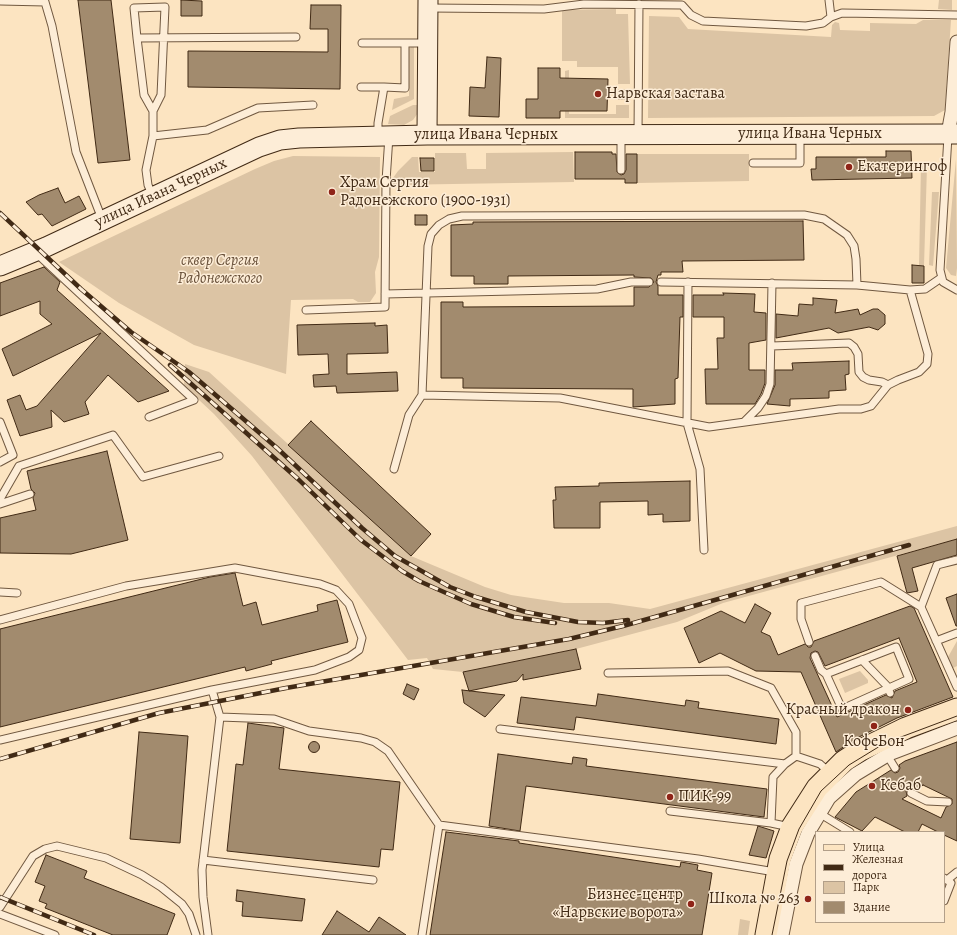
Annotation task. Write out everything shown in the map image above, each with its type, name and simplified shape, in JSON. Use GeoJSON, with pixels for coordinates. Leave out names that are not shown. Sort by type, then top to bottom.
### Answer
{"type":"FeatureCollection","features":[{"type":"Feature","properties":{"kind":"main road"},"geometry":{"type":"LineString","coordinates":[[427,135],[428,4]]}},
{"type":"Feature","properties":{"kind":"main road","name":"улица Ивана Черных"},"geometry":{"type":"LineString","coordinates":[[0,266],[103,221],[259,147],[280,140],[299,138],[427,135],[953,134]]}},
{"type":"Feature","properties":{"kind":"main road"},"geometry":{"type":"LineString","coordinates":[[766,935],[777,872],[792,827],[809,798],[830,773],[861,750],[904,725],[957,709]]}},
{"type":"Feature","properties":{"kind":"street"},"geometry":{"type":"LineString","coordinates":[[953,134],[952,112],[957,42]]}},
{"type":"Feature","properties":{"kind":"street"},"geometry":{"type":"LineString","coordinates":[[782,935],[796,864],[808,833],[819,813],[842,785],[856,774],[887,755],[957,728]]}},
{"type":"Feature","properties":{"kind":"lane"},"geometry":{"type":"LineString","coordinates":[[828,0],[831,17]]}},
{"type":"Feature","properties":{"kind":"lane"},"geometry":{"type":"LineString","coordinates":[[0,1],[45,2],[52,26],[76,152],[103,221]]}},
{"type":"Feature","properties":{"kind":"lane"},"geometry":{"type":"LineString","coordinates":[[428,4],[544,9],[584,2],[639,4],[682,2],[691,15],[703,21],[806,26],[823,24],[831,17],[842,14],[957,15]]}},
{"type":"Feature","properties":{"kind":"lane"},"geometry":{"type":"LineString","coordinates":[[621,170],[630,134],[639,4]]}},
{"type":"Feature","properties":{"kind":"lane"},"geometry":{"type":"LineString","coordinates":[[153,111],[144,95],[134,8],[165,7],[161,95],[153,111],[153,136],[146,170],[148,185],[153,197]]}},
{"type":"Feature","properties":{"kind":"lane"},"geometry":{"type":"LineString","coordinates":[[137,38],[296,37]]}},
{"type":"Feature","properties":{"kind":"lane"},"geometry":{"type":"LineString","coordinates":[[362,43],[428,43]]}},
{"type":"Feature","properties":{"kind":"lane"},"geometry":{"type":"LineString","coordinates":[[361,87],[405,88],[405,43]]}},
{"type":"Feature","properties":{"kind":"lane"},"geometry":{"type":"LineString","coordinates":[[306,310],[385,307],[386,181],[384,136],[378,123],[384,88]]}},
{"type":"Feature","properties":{"kind":"lane"},"geometry":{"type":"LineString","coordinates":[[153,136],[208,130],[258,108],[313,105]]}},
{"type":"Feature","properties":{"kind":"lane"},"geometry":{"type":"LineString","coordinates":[[753,163],[800,163],[800,134]]}},
{"type":"Feature","properties":{"kind":"lane"},"geometry":{"type":"LineString","coordinates":[[953,134],[940,270],[941,278],[949,287],[957,290]]}},
{"type":"Feature","properties":{"kind":"lane"},"geometry":{"type":"LineString","coordinates":[[394,469],[408,415],[422,395],[428,246],[432,234],[439,225],[449,219],[462,216],[804,215],[824,219],[847,235],[854,246],[857,285]]}},
{"type":"Feature","properties":{"kind":"lane"},"geometry":{"type":"LineString","coordinates":[[37,251],[194,400],[149,417]]}},
{"type":"Feature","properties":{"kind":"lane"},"geometry":{"type":"LineString","coordinates":[[661,282],[857,285],[910,290],[925,289],[941,278]]}},
{"type":"Feature","properties":{"kind":"lane"},"geometry":{"type":"LineString","coordinates":[[385,294],[597,290],[631,282],[649,282]]}},
{"type":"Feature","properties":{"kind":"lane"},"geometry":{"type":"LineString","coordinates":[[688,282],[686,423],[700,469],[704,550]]}},
{"type":"Feature","properties":{"kind":"lane"},"geometry":{"type":"LineString","coordinates":[[744,422],[758,408],[766,396],[770,384],[772,346],[772,283]]}},
{"type":"Feature","properties":{"kind":"lane"},"geometry":{"type":"LineString","coordinates":[[422,395],[560,398],[686,423],[709,426],[839,409],[861,410],[871,406],[888,385],[919,372],[927,364],[928,354],[910,290]]}},
{"type":"Feature","properties":{"kind":"lane"},"geometry":{"type":"LineString","coordinates":[[772,346],[849,343],[854,347],[858,354],[860,372],[863,377],[888,385]]}},
{"type":"Feature","properties":{"kind":"lane"},"geometry":{"type":"LineString","coordinates":[[0,422],[12,455],[0,462]]}},
{"type":"Feature","properties":{"kind":"lane"},"geometry":{"type":"LineString","coordinates":[[0,499],[19,466],[113,435],[143,477],[219,456]]}},
{"type":"Feature","properties":{"kind":"lane"},"geometry":{"type":"LineString","coordinates":[[0,504],[30,494]]}},
{"type":"Feature","properties":{"kind":"lane"},"geometry":{"type":"LineString","coordinates":[[922,607],[938,565],[957,560]]}},
{"type":"Feature","properties":{"kind":"lane"},"geometry":{"type":"LineString","coordinates":[[0,620],[126,586],[235,568],[320,584],[336,590],[349,604],[362,638],[359,650],[349,657],[316,670],[212,690],[0,740]]}},
{"type":"Feature","properties":{"kind":"lane"},"geometry":{"type":"LineString","coordinates":[[809,642],[802,619],[802,603],[881,582],[922,607],[957,687]]}},
{"type":"Feature","properties":{"kind":"lane"},"geometry":{"type":"LineString","coordinates":[[0,592],[17,593]]}},
{"type":"Feature","properties":{"kind":"lane"},"geometry":{"type":"LineString","coordinates":[[936,641],[957,633]]}},
{"type":"Feature","properties":{"kind":"lane"},"geometry":{"type":"LineString","coordinates":[[815,656],[821,670],[826,674],[842,709],[889,690],[908,679],[896,647],[826,674]]}},
{"type":"Feature","properties":{"kind":"lane"},"geometry":{"type":"LineString","coordinates":[[862,660],[889,690]]}},
{"type":"Feature","properties":{"kind":"lane"},"geometry":{"type":"LineString","coordinates":[[608,672],[728,671],[771,688],[796,732],[796,756]]}},
{"type":"Feature","properties":{"kind":"lane"},"geometry":{"type":"LineString","coordinates":[[208,935],[202,887],[203,860],[220,717],[212,690]]}},
{"type":"Feature","properties":{"kind":"lane"},"geometry":{"type":"LineString","coordinates":[[220,717],[274,719],[309,731],[361,738],[375,742],[388,751],[439,825],[422,935]]}},
{"type":"Feature","properties":{"kind":"lane"},"geometry":{"type":"LineString","coordinates":[[500,730],[785,764]]}},
{"type":"Feature","properties":{"kind":"lane"},"geometry":{"type":"LineString","coordinates":[[887,755],[895,768]]}},
{"type":"Feature","properties":{"kind":"lane"},"geometry":{"type":"LineString","coordinates":[[771,823],[772,777],[785,764],[796,756]]}},
{"type":"Feature","properties":{"kind":"lane"},"geometry":{"type":"LineString","coordinates":[[796,756],[820,764],[830,773]]}},
{"type":"Feature","properties":{"kind":"lane"},"geometry":{"type":"LineString","coordinates":[[911,793],[927,801],[948,802]]}},
{"type":"Feature","properties":{"kind":"lane"},"geometry":{"type":"LineString","coordinates":[[670,811],[771,823],[792,827]]}},
{"type":"Feature","properties":{"kind":"lane"},"geometry":{"type":"LineString","coordinates":[[819,813],[847,831]]}},
{"type":"Feature","properties":{"kind":"lane"},"geometry":{"type":"LineString","coordinates":[[439,825],[698,859],[777,872]]}},
{"type":"Feature","properties":{"kind":"lane"},"geometry":{"type":"LineString","coordinates":[[0,907],[33,856],[51,847],[69,848],[89,853],[121,865],[142,875],[174,895],[190,914],[196,935]]}},
{"type":"Feature","properties":{"kind":"lane"},"geometry":{"type":"LineString","coordinates":[[203,860],[373,880]]}},
{"type":"Feature","properties":{"kind":"lane"},"geometry":{"type":"LineString","coordinates":[[945,899],[951,883],[946,879],[957,872]]}},
{"type":"Feature","properties":{"kind":"lane"},"geometry":{"type":"LineString","coordinates":[[0,892],[7,895]]}},
{"type":"Feature","properties":{"kind":"lane"},"geometry":{"type":"LineString","coordinates":[[0,914],[39,932],[55,935]]}},
{"type":"Feature","properties":{"kind":"green space"},"geometry":{"type":"Polygon","coordinates":[[[939,0],[952,0],[952,10],[938,9],[939,0]]]}},
{"type":"Feature","properties":{"kind":"green space"},"geometry":{"type":"Polygon","coordinates":[[[616,9],[616,14],[628,14],[630,84],[618,84],[618,67],[577,67],[577,61],[562,61],[562,10],[616,9]]]}},
{"type":"Feature","properties":{"kind":"green space"},"geometry":{"type":"Polygon","coordinates":[[[649,16],[679,17],[688,29],[831,37],[832,25],[835,22],[839,23],[840,30],[870,31],[870,23],[916,24],[923,20],[951,20],[945,110],[934,116],[648,118],[649,16]]]}},
{"type":"Feature","properties":{"kind":"green space"},"geometry":{"type":"Polygon","coordinates":[[[414,46],[414,99],[392,110],[394,99],[409,96],[409,48],[414,46]]]}},
{"type":"Feature","properties":{"kind":"green space"},"geometry":{"type":"Polygon","coordinates":[[[569,70],[569,114],[616,114],[616,105],[629,105],[629,118],[565,118],[565,71],[569,70]]]}},
{"type":"Feature","properties":{"kind":"green space"},"geometry":{"type":"Polygon","coordinates":[[[618,89],[629,89],[630,100],[618,100],[618,89]]]}},
{"type":"Feature","properties":{"kind":"green space"},"geometry":{"type":"Polygon","coordinates":[[[413,105],[419,105],[418,113],[413,120],[404,125],[388,124],[390,116],[413,105]]]}},
{"type":"Feature","properties":{"kind":"green space"},"geometry":{"type":"Polygon","coordinates":[[[573,152],[574,182],[392,185],[393,178],[398,171],[412,157],[418,157],[419,172],[435,172],[435,153],[466,153],[467,169],[486,169],[486,153],[573,152]]]}},
{"type":"Feature","properties":{"kind":"green space"},"geometry":{"type":"Polygon","coordinates":[[[637,154],[749,154],[749,181],[637,183],[637,154]]]}},
{"type":"Feature","properties":{"kind":"green space","name":"сквер Сергия Радонежского"},"geometry":{"type":"Polygon","coordinates":[[[293,156],[380,157],[379,257],[375,272],[376,293],[370,302],[358,302],[353,299],[291,300],[286,374],[194,345],[119,303],[59,262],[255,169],[274,161],[293,156]]]}},
{"type":"Feature","properties":{"kind":"green space"},"geometry":{"type":"Polygon","coordinates":[[[956,159],[956,276],[951,275],[946,268],[956,159]]]}},
{"type":"Feature","properties":{"kind":"green space"},"geometry":{"type":"Polygon","coordinates":[[[921,166],[927,166],[924,266],[919,265],[921,166]]]}},
{"type":"Feature","properties":{"kind":"green space"},"geometry":{"type":"Polygon","coordinates":[[[932,192],[939,192],[933,266],[929,265],[932,192]]]}},
{"type":"Feature","properties":{"kind":"green space"},"geometry":{"type":"Polygon","coordinates":[[[185,364],[209,372],[411,556],[485,587],[511,595],[564,603],[609,603],[650,609],[957,526],[957,539],[723,603],[677,622],[576,649],[463,672],[433,669],[427,658],[408,660],[252,456],[214,414],[184,386],[185,364]]]}},
{"type":"Feature","properties":{"kind":"green space"},"geometry":{"type":"Polygon","coordinates":[[[957,641],[957,666],[953,668],[948,657],[957,641]]]}},
{"type":"Feature","properties":{"kind":"green space"},"geometry":{"type":"Polygon","coordinates":[[[860,671],[868,680],[868,683],[845,693],[839,679],[860,671]]]}},
{"type":"Feature","properties":{"kind":"green space"},"geometry":{"type":"Polygon","coordinates":[[[740,919],[750,921],[748,935],[738,935],[740,919]]]}},
{"type":"Feature","properties":{"kind":"building"},"geometry":{"type":"Polygon","coordinates":[[[78,0],[111,0],[130,160],[98,163],[78,0]]]}},
{"type":"Feature","properties":{"kind":"building"},"geometry":{"type":"Polygon","coordinates":[[[181,0],[202,1],[202,16],[181,16],[181,0]]]}},
{"type":"Feature","properties":{"kind":"building"},"geometry":{"type":"Polygon","coordinates":[[[311,5],[341,5],[340,89],[188,87],[188,51],[328,52],[328,29],[310,29],[311,5]]]}},
{"type":"Feature","properties":{"kind":"building"},"geometry":{"type":"Polygon","coordinates":[[[487,57],[501,58],[499,117],[469,116],[470,87],[485,88],[487,57]]]}},
{"type":"Feature","properties":{"kind":"building"},"geometry":{"type":"Polygon","coordinates":[[[538,68],[560,68],[560,78],[608,79],[607,111],[560,111],[560,118],[526,118],[526,99],[538,99],[538,68]]]}},
{"type":"Feature","properties":{"kind":"building"},"geometry":{"type":"Polygon","coordinates":[[[886,151],[911,151],[912,178],[812,180],[811,169],[816,169],[816,157],[886,157],[886,151]]]}},
{"type":"Feature","properties":{"kind":"building"},"geometry":{"type":"Polygon","coordinates":[[[575,152],[612,152],[612,154],[616,154],[617,172],[621,175],[624,174],[626,170],[626,154],[637,154],[637,183],[625,183],[625,179],[575,179],[575,152]]]}},
{"type":"Feature","properties":{"kind":"building"},"geometry":{"type":"Polygon","coordinates":[[[420,158],[434,158],[434,171],[421,171],[420,158]]]}},
{"type":"Feature","properties":{"kind":"building"},"geometry":{"type":"Polygon","coordinates":[[[58,188],[65,203],[79,196],[86,209],[52,226],[42,214],[38,215],[26,202],[39,195],[58,188]]]}},
{"type":"Feature","properties":{"kind":"building"},"geometry":{"type":"Polygon","coordinates":[[[415,215],[427,215],[427,225],[415,225],[415,215]]]}},
{"type":"Feature","properties":{"kind":"building"},"geometry":{"type":"Polygon","coordinates":[[[803,221],[804,260],[682,261],[683,272],[661,272],[661,275],[658,275],[656,282],[658,286],[658,295],[683,295],[683,317],[680,317],[678,378],[675,379],[675,404],[633,407],[633,389],[463,388],[463,378],[441,378],[441,302],[463,302],[463,307],[634,306],[634,287],[649,287],[654,282],[651,278],[634,277],[634,275],[508,276],[508,284],[474,284],[474,276],[451,276],[451,225],[473,224],[473,222],[803,221]]]}},
{"type":"Feature","properties":{"kind":"building"},"geometry":{"type":"Polygon","coordinates":[[[912,265],[924,266],[924,283],[912,283],[912,265]]]}},
{"type":"Feature","properties":{"kind":"building"},"geometry":{"type":"Polygon","coordinates":[[[44,267],[60,282],[57,290],[169,391],[138,402],[108,375],[85,402],[89,414],[64,422],[51,410],[52,427],[20,436],[7,400],[20,395],[26,410],[37,406],[101,333],[13,376],[2,349],[52,324],[40,314],[40,301],[0,316],[0,283],[44,267]]]}},
{"type":"Feature","properties":{"kind":"building"},"geometry":{"type":"Polygon","coordinates":[[[723,293],[755,294],[754,312],[766,313],[766,340],[749,343],[749,370],[765,370],[765,383],[755,404],[706,404],[705,369],[718,369],[717,338],[724,338],[724,317],[693,317],[693,295],[724,295],[723,293]]]}},
{"type":"Feature","properties":{"kind":"building"},"geometry":{"type":"Polygon","coordinates":[[[813,298],[837,300],[835,313],[858,309],[860,315],[873,309],[878,309],[885,315],[885,324],[878,330],[869,327],[838,333],[829,328],[776,338],[776,314],[798,316],[799,304],[813,305],[813,298]]]}},
{"type":"Feature","properties":{"kind":"building"},"geometry":{"type":"Polygon","coordinates":[[[375,323],[375,326],[387,325],[388,353],[347,354],[347,374],[397,372],[398,391],[337,393],[336,386],[314,387],[313,375],[329,374],[328,354],[298,355],[297,325],[375,323]]]}},
{"type":"Feature","properties":{"kind":"building"},"geometry":{"type":"Polygon","coordinates":[[[849,361],[849,374],[845,375],[846,390],[829,391],[829,398],[790,399],[790,406],[767,404],[775,385],[775,370],[793,370],[792,363],[849,361]]]}},
{"type":"Feature","properties":{"kind":"building"},"geometry":{"type":"Polygon","coordinates":[[[311,421],[431,534],[411,556],[288,445],[311,421]]]}},
{"type":"Feature","properties":{"kind":"building"},"geometry":{"type":"Polygon","coordinates":[[[107,451],[128,540],[71,554],[0,553],[0,518],[36,510],[33,498],[35,493],[31,489],[27,471],[107,451]]]}},
{"type":"Feature","properties":{"kind":"building"},"geometry":{"type":"Polygon","coordinates":[[[690,481],[690,521],[663,522],[663,514],[648,515],[648,501],[600,502],[600,528],[554,528],[553,500],[556,500],[555,487],[599,486],[599,483],[690,481]]]}},
{"type":"Feature","properties":{"kind":"building"},"geometry":{"type":"Polygon","coordinates":[[[957,539],[957,555],[912,568],[918,591],[907,593],[897,556],[957,539]]]}},
{"type":"Feature","properties":{"kind":"building"},"geometry":{"type":"Polygon","coordinates":[[[235,573],[243,606],[256,602],[262,625],[318,611],[317,605],[337,600],[348,642],[271,661],[272,664],[246,671],[245,667],[0,727],[0,629],[210,577],[235,573]]]}},
{"type":"Feature","properties":{"kind":"building"},"geometry":{"type":"Polygon","coordinates":[[[957,594],[957,626],[956,626],[946,598],[957,594]]]}},
{"type":"Feature","properties":{"kind":"building"},"geometry":{"type":"Polygon","coordinates":[[[755,604],[771,613],[761,632],[770,636],[778,655],[805,644],[808,647],[811,647],[814,641],[910,606],[914,608],[953,697],[897,718],[855,739],[836,752],[801,672],[756,671],[720,653],[699,663],[684,628],[721,611],[745,623],[755,604]],[[899,638],[825,666],[818,652],[815,651],[811,653],[810,658],[837,717],[886,695],[892,698],[895,691],[917,682],[899,638]]]}},
{"type":"Feature","properties":{"kind":"building"},"geometry":{"type":"Polygon","coordinates":[[[576,649],[581,669],[523,680],[523,674],[517,681],[469,691],[463,672],[576,649]]]}},
{"type":"Feature","properties":{"kind":"building"},"geometry":{"type":"Polygon","coordinates":[[[407,684],[419,689],[414,700],[403,694],[407,684]]]}},
{"type":"Feature","properties":{"kind":"building"},"geometry":{"type":"Polygon","coordinates":[[[462,690],[505,695],[485,717],[464,703],[462,690]]]}},
{"type":"Feature","properties":{"kind":"building"},"geometry":{"type":"Polygon","coordinates":[[[598,694],[685,706],[686,700],[699,702],[698,708],[779,719],[776,744],[576,717],[574,730],[517,723],[521,697],[596,706],[598,694]]]}},
{"type":"Feature","properties":{"kind":"building"},"geometry":{"type":"Polygon","coordinates":[[[248,723],[284,728],[279,769],[400,782],[393,850],[381,849],[379,867],[227,851],[236,764],[243,765],[248,723]]]}},
{"type":"Feature","properties":{"kind":"building"},"geometry":{"type":"Polygon","coordinates":[[[139,732],[188,736],[180,843],[130,839],[139,732]]]}},
{"type":"Feature","properties":{"kind":"building"},"geometry":{"type":"Polygon","coordinates":[[[312,742],[316,742],[318,743],[318,751],[312,752],[309,749],[309,745],[312,742]]]}},
{"type":"Feature","properties":{"kind":"building"},"geometry":{"type":"Polygon","coordinates":[[[957,742],[957,841],[945,835],[945,831],[936,831],[922,824],[918,831],[903,831],[875,817],[862,831],[835,817],[856,792],[891,770],[895,773],[898,772],[900,768],[899,765],[905,761],[957,742]],[[923,785],[916,790],[909,789],[906,791],[907,796],[902,799],[941,818],[946,807],[952,804],[952,799],[923,785]]]}},
{"type":"Feature","properties":{"kind":"building"},"geometry":{"type":"Polygon","coordinates":[[[498,754],[572,764],[573,757],[587,759],[586,766],[767,789],[764,817],[526,786],[520,831],[489,826],[498,754]]]}},
{"type":"Feature","properties":{"kind":"building"},"geometry":{"type":"Polygon","coordinates":[[[758,826],[774,831],[766,858],[749,855],[758,826]]]}},
{"type":"Feature","properties":{"kind":"building"},"geometry":{"type":"Polygon","coordinates":[[[446,832],[519,841],[519,843],[680,867],[681,862],[698,865],[697,870],[712,873],[702,935],[430,935],[446,832]]]}},
{"type":"Feature","properties":{"kind":"building"},"geometry":{"type":"Polygon","coordinates":[[[46,855],[87,871],[84,878],[175,914],[167,935],[113,935],[45,908],[47,904],[39,901],[45,886],[35,882],[46,855]]]}},
{"type":"Feature","properties":{"kind":"building"},"geometry":{"type":"Polygon","coordinates":[[[237,890],[305,899],[302,921],[242,916],[243,902],[236,901],[237,890]]]}},
{"type":"Feature","properties":{"kind":"building"},"geometry":{"type":"Polygon","coordinates":[[[337,911],[369,932],[379,917],[406,935],[322,935],[337,911]]]}},
{"type":"Feature","properties":{"kind":"tram line"},"geometry":{"type":"LineString","coordinates":[[772,935],[787,861],[799,829],[821,791],[849,765],[885,743],[957,716]]}},
{"type":"Feature","properties":{"kind":"railway"},"geometry":{"type":"LineString","coordinates":[[0,213],[81,289],[131,332],[189,372],[277,448],[362,528],[395,556],[450,587],[476,597],[526,612],[578,622],[603,623],[628,620]]}},
{"type":"Feature","properties":{"kind":"railway"},"geometry":{"type":"LineString","coordinates":[[170,365],[298,479],[361,540],[402,571],[419,581],[471,604],[514,617],[555,623]]}},
{"type":"Feature","properties":{"kind":"railway"},"geometry":{"type":"LineString","coordinates":[[0,759],[159,713],[286,688],[569,639],[623,626],[909,545]]}},
{"type":"Feature","properties":{"kind":"railway"},"geometry":{"type":"LineString","coordinates":[[0,897],[94,935]]}},
{"type":"Feature","properties":{"kind":"place","name":"Нарвская застава"},"geometry":{"type":"Point","coordinates":[598,94]}},
{"type":"Feature","properties":{"kind":"place","name":"Екатерингоф"},"geometry":{"type":"Point","coordinates":[849,167]}},
{"type":"Feature","properties":{"kind":"place","name":"Храм Сергия Радонежского (1900-1931)"},"geometry":{"type":"Point","coordinates":[332,192]}},
{"type":"Feature","properties":{"kind":"place","name":"Красный дракон"},"geometry":{"type":"Point","coordinates":[908,710]}},
{"type":"Feature","properties":{"kind":"place","name":"КофеБон"},"geometry":{"type":"Point","coordinates":[874,726]}},
{"type":"Feature","properties":{"kind":"place","name":"Кебаб"},"geometry":{"type":"Point","coordinates":[872,786]}},
{"type":"Feature","properties":{"kind":"place","name":"ПИК-99"},"geometry":{"type":"Point","coordinates":[670,797]}},
{"type":"Feature","properties":{"kind":"place","name":"Школа № 263"},"geometry":{"type":"Point","coordinates":[808,899]}},
{"type":"Feature","properties":{"kind":"place","name":"Бизнес-центр «Нарвские ворота»"},"geometry":{"type":"Point","coordinates":[691,904]}}]}
